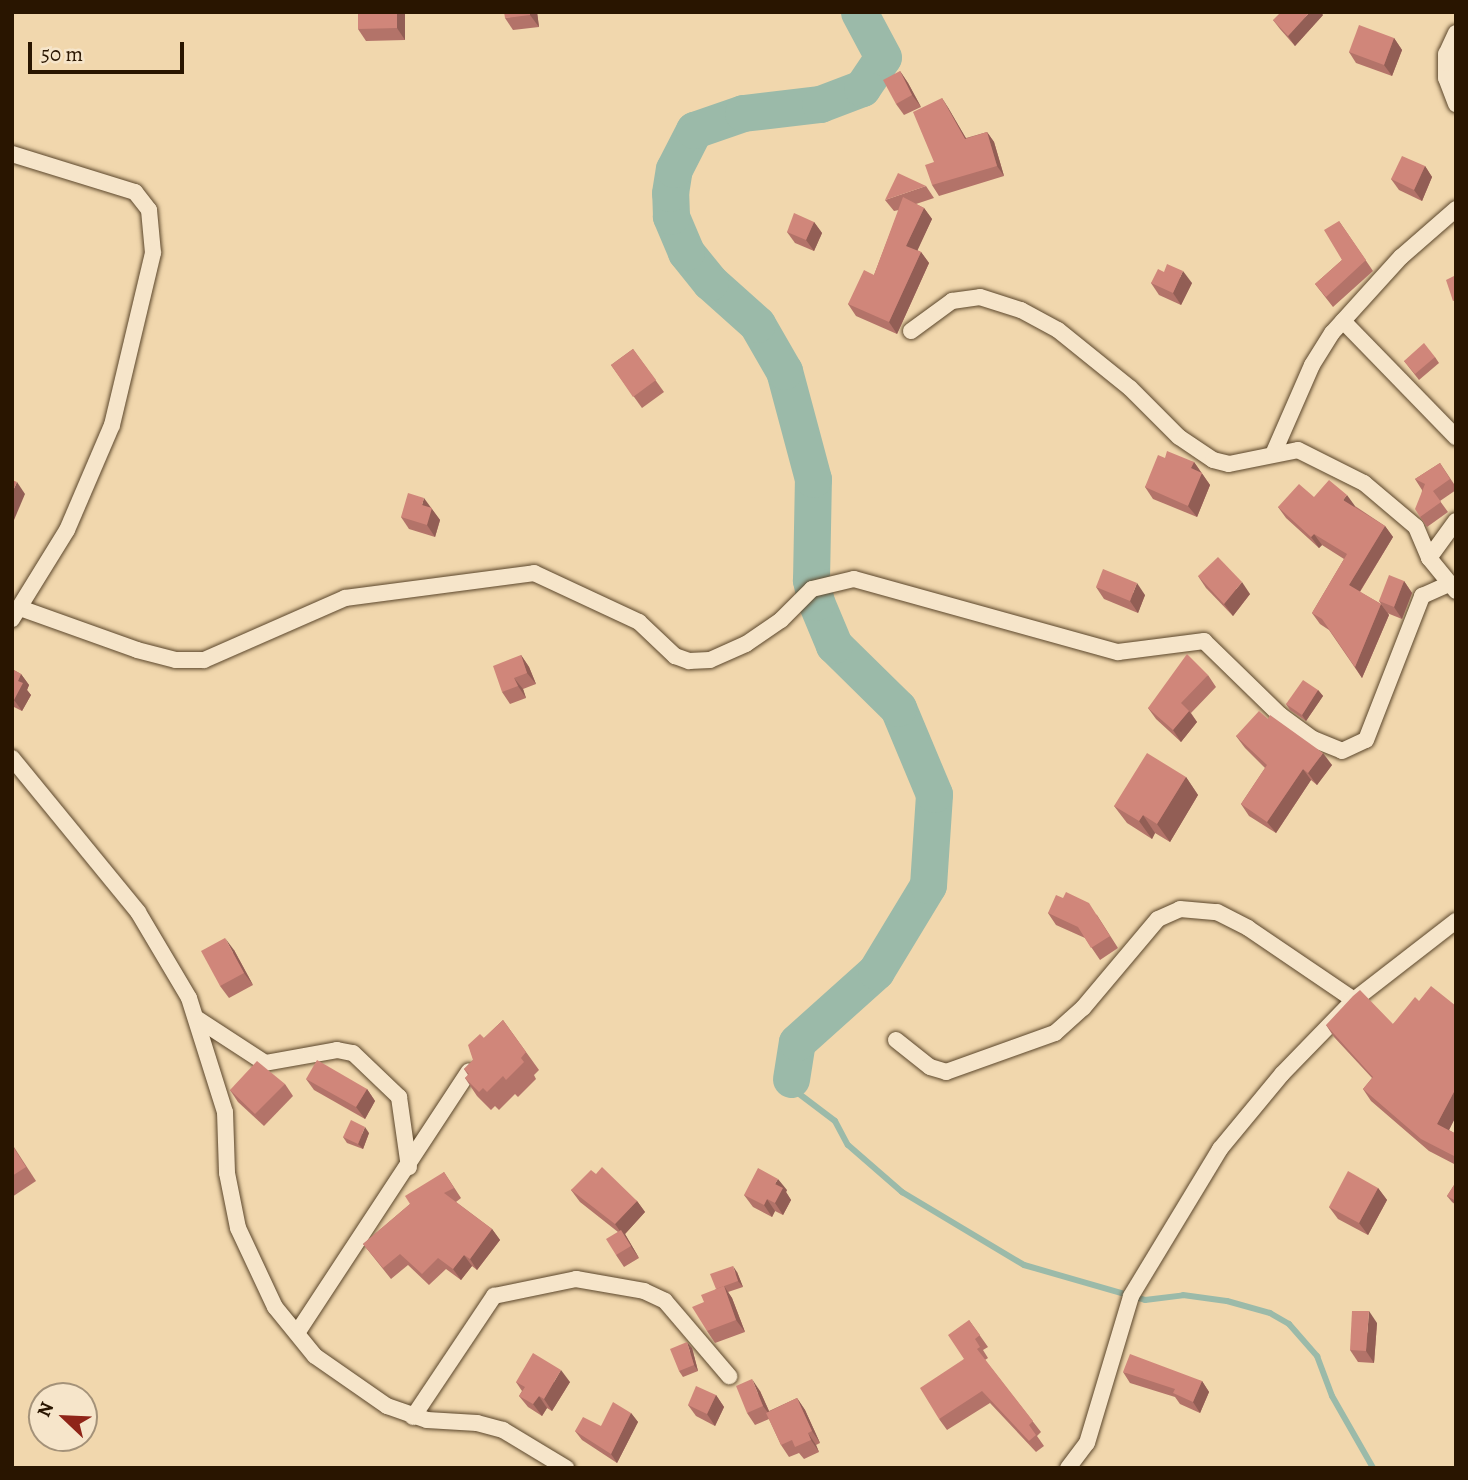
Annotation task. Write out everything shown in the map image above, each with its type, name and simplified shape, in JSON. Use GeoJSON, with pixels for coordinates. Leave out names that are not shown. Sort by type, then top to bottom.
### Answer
{"type":"FeatureCollection","features":[{"type":"Feature","properties":{"kind":"street"},"geometry":{"type":"LineString","coordinates":[[1456,33],[1446,54],[1446,78],[1456,104]]}},
{"type":"Feature","properties":{"kind":"street"},"geometry":{"type":"LineString","coordinates":[[12,154],[135,192],[149,210],[153,253],[112,425],[67,530],[16,614],[176,660],[204,660],[354,596],[430,590],[534,573],[639,622],[675,656],[689,661],[710,660],[746,644],[781,620],[812,589],[854,579],[1118,652],[1204,640],[1280,715],[1313,739],[1342,751],[1366,740],[1422,596],[1451,588],[1429,558],[1416,527],[1364,483],[1298,450],[1274,452],[1229,464],[1213,460],[1179,437],[1130,388],[1058,330],[1021,310],[981,297],[952,300],[911,331]]}},
{"type":"Feature","properties":{"kind":"street"},"geometry":{"type":"LineString","coordinates":[[1274,452],[1312,365],[1343,321],[1401,257],[1456,209]]}},
{"type":"Feature","properties":{"kind":"street"},"geometry":{"type":"LineString","coordinates":[[1343,321],[1456,437]]}},
{"type":"Feature","properties":{"kind":"street"},"geometry":{"type":"LineString","coordinates":[[1429,558],[1456,521]]}},
{"type":"Feature","properties":{"kind":"street"},"geometry":{"type":"LineString","coordinates":[[12,758],[138,912],[189,998],[225,1112],[227,1173],[238,1228],[259,1279],[297,1333],[315,1356],[387,1406],[413,1417],[503,1430],[566,1468]]}},
{"type":"Feature","properties":{"kind":"street"},"geometry":{"type":"LineString","coordinates":[[896,1040],[930,1067],[946,1072],[1055,1033],[1083,1008],[1158,919],[1180,909],[1217,912],[1248,928],[1354,1000]]}},
{"type":"Feature","properties":{"kind":"street"},"geometry":{"type":"LineString","coordinates":[[1068,1468],[1087,1443],[1131,1296],[1178,1213],[1220,1149],[1282,1074],[1354,1000],[1456,921]]}},
{"type":"Feature","properties":{"kind":"street"},"geometry":{"type":"LineString","coordinates":[[195,1018],[265,1063],[337,1050],[353,1053],[399,1097],[409,1167]]}},
{"type":"Feature","properties":{"kind":"street"},"geometry":{"type":"LineString","coordinates":[[297,1333],[409,1167],[469,1071]]}},
{"type":"Feature","properties":{"kind":"street"},"geometry":{"type":"LineString","coordinates":[[413,1417],[494,1296],[576,1279],[644,1291],[665,1301],[729,1376]]}},
{"type":"Feature","properties":{"kind":"building"},"geometry":{"type":"Polygon","coordinates":[[[358,12],[397,12],[397,28],[358,29],[358,12]]]}},
{"type":"Feature","properties":{"kind":"building"},"geometry":{"type":"Polygon","coordinates":[[[504,12],[530,12],[530,15],[505,18],[504,12]]]}},
{"type":"Feature","properties":{"kind":"building"},"geometry":{"type":"Polygon","coordinates":[[[1281,12],[1310,12],[1288,36],[1273,20],[1281,12]]]}},
{"type":"Feature","properties":{"kind":"building"},"geometry":{"type":"Polygon","coordinates":[[[1359,25],[1394,38],[1384,65],[1349,52],[1359,25]]]}},
{"type":"Feature","properties":{"kind":"building"},"geometry":{"type":"Polygon","coordinates":[[[900,71],[912,95],[896,104],[883,80],[900,71]]]}},
{"type":"Feature","properties":{"kind":"building"},"geometry":{"type":"Polygon","coordinates":[[[942,98],[965,139],[987,132],[997,166],[932,185],[925,165],[934,162],[913,112],[942,98]]]}},
{"type":"Feature","properties":{"kind":"building"},"geometry":{"type":"Polygon","coordinates":[[[1402,156],[1425,166],[1414,190],[1391,179],[1402,156]]]}},
{"type":"Feature","properties":{"kind":"building"},"geometry":{"type":"Polygon","coordinates":[[[898,173],[926,186],[885,200],[898,173]]]}},
{"type":"Feature","properties":{"kind":"building"},"geometry":{"type":"Polygon","coordinates":[[[903,197],[924,208],[906,246],[921,252],[889,322],[848,304],[864,270],[874,275],[903,197]]]}},
{"type":"Feature","properties":{"kind":"building"},"geometry":{"type":"Polygon","coordinates":[[[794,213],[814,222],[806,240],[787,232],[794,213]]]}},
{"type":"Feature","properties":{"kind":"building"},"geometry":{"type":"Polygon","coordinates":[[[1339,221],[1366,260],[1326,297],[1315,284],[1342,260],[1324,230],[1339,221]]]}},
{"type":"Feature","properties":{"kind":"building"},"geometry":{"type":"Polygon","coordinates":[[[1167,264],[1183,271],[1173,293],[1151,283],[1158,269],[1164,272],[1167,264]]]}},
{"type":"Feature","properties":{"kind":"building"},"geometry":{"type":"Polygon","coordinates":[[[1456,275],[1456,300],[1453,301],[1446,280],[1456,275]]]}},
{"type":"Feature","properties":{"kind":"building"},"geometry":{"type":"Polygon","coordinates":[[[1424,343],[1435,357],[1415,374],[1404,361],[1424,343]]]}},
{"type":"Feature","properties":{"kind":"building"},"geometry":{"type":"Polygon","coordinates":[[[633,349],[656,380],[633,397],[611,365],[633,349]]]}},
{"type":"Feature","properties":{"kind":"building"},"geometry":{"type":"Polygon","coordinates":[[[1167,451],[1194,462],[1191,468],[1202,473],[1188,506],[1145,487],[1158,455],[1165,458],[1167,451]]]}},
{"type":"Feature","properties":{"kind":"building"},"geometry":{"type":"Polygon","coordinates":[[[1440,463],[1450,479],[1433,491],[1441,502],[1420,517],[1415,509],[1425,484],[1415,479],[1440,463]]]}},
{"type":"Feature","properties":{"kind":"building"},"geometry":{"type":"Polygon","coordinates":[[[12,480],[17,482],[12,493],[12,480]]]}},
{"type":"Feature","properties":{"kind":"building"},"geometry":{"type":"Polygon","coordinates":[[[1329,480],[1347,495],[1343,500],[1385,526],[1349,585],[1381,604],[1355,667],[1322,619],[1312,613],[1347,554],[1314,534],[1311,537],[1278,507],[1299,484],[1314,497],[1329,480]]]}},
{"type":"Feature","properties":{"kind":"building"},"geometry":{"type":"Polygon","coordinates":[[[408,493],[424,498],[422,505],[432,508],[427,525],[401,517],[408,493]]]}},
{"type":"Feature","properties":{"kind":"building"},"geometry":{"type":"Polygon","coordinates":[[[1218,557],[1242,582],[1224,604],[1198,576],[1218,557]]]}},
{"type":"Feature","properties":{"kind":"building"},"geometry":{"type":"Polygon","coordinates":[[[1103,569],[1137,583],[1130,601],[1096,587],[1103,569]]]}},
{"type":"Feature","properties":{"kind":"building"},"geometry":{"type":"Polygon","coordinates":[[[1389,575],[1404,581],[1394,607],[1379,601],[1389,575]]]}},
{"type":"Feature","properties":{"kind":"building"},"geometry":{"type":"Polygon","coordinates":[[[1187,654],[1208,675],[1181,703],[1189,711],[1173,730],[1148,708],[1187,654]]]}},
{"type":"Feature","properties":{"kind":"building"},"geometry":{"type":"Polygon","coordinates":[[[521,655],[527,673],[514,678],[518,686],[502,692],[493,666],[521,655]]]}},
{"type":"Feature","properties":{"kind":"building"},"geometry":{"type":"Polygon","coordinates":[[[12,669],[21,674],[18,681],[23,683],[14,700],[12,699],[12,669]]]}},
{"type":"Feature","properties":{"kind":"building"},"geometry":{"type":"Polygon","coordinates":[[[1303,680],[1318,690],[1302,715],[1286,704],[1303,680]]]}},
{"type":"Feature","properties":{"kind":"building"},"geometry":{"type":"Polygon","coordinates":[[[1259,711],[1268,719],[1270,715],[1323,753],[1308,773],[1303,769],[1267,822],[1241,804],[1267,765],[1236,736],[1259,711]]]}},
{"type":"Feature","properties":{"kind":"building"},"geometry":{"type":"Polygon","coordinates":[[[1147,753],[1186,777],[1157,824],[1143,815],[1139,821],[1114,806],[1147,753]]]}},
{"type":"Feature","properties":{"kind":"building"},"geometry":{"type":"Polygon","coordinates":[[[1066,892],[1089,903],[1110,936],[1091,948],[1078,927],[1048,913],[1056,895],[1063,898],[1066,892]]]}},
{"type":"Feature","properties":{"kind":"building"},"geometry":{"type":"Polygon","coordinates":[[[225,938],[244,973],[220,986],[201,951],[225,938]]]}},
{"type":"Feature","properties":{"kind":"building"},"geometry":{"type":"Polygon","coordinates":[[[1431,986],[1456,1006],[1456,1088],[1437,1124],[1456,1134],[1456,1157],[1421,1139],[1363,1089],[1373,1077],[1326,1025],[1360,990],[1393,1024],[1415,997],[1419,1001],[1431,986]]]}},
{"type":"Feature","properties":{"kind":"building"},"geometry":{"type":"Polygon","coordinates":[[[503,1020],[526,1052],[521,1058],[524,1062],[506,1080],[503,1076],[487,1092],[483,1088],[479,1092],[465,1078],[469,1074],[464,1069],[473,1060],[468,1045],[480,1034],[484,1038],[503,1020]]]}},
{"type":"Feature","properties":{"kind":"building"},"geometry":{"type":"Polygon","coordinates":[[[317,1060],[367,1089],[356,1107],[306,1079],[317,1060]]]}},
{"type":"Feature","properties":{"kind":"building"},"geometry":{"type":"Polygon","coordinates":[[[257,1061],[285,1084],[255,1114],[230,1090],[257,1061]]]}},
{"type":"Feature","properties":{"kind":"building"},"geometry":{"type":"Polygon","coordinates":[[[351,1120],[365,1127],[358,1144],[343,1137],[351,1120]]]}},
{"type":"Feature","properties":{"kind":"building"},"geometry":{"type":"Polygon","coordinates":[[[12,1145],[26,1167],[12,1176],[12,1145]]]}},
{"type":"Feature","properties":{"kind":"building"},"geometry":{"type":"Polygon","coordinates":[[[602,1167],[637,1201],[615,1224],[571,1190],[591,1170],[596,1174],[602,1167]]]}},
{"type":"Feature","properties":{"kind":"building"},"geometry":{"type":"Polygon","coordinates":[[[758,1168],[778,1179],[775,1184],[783,1188],[775,1203],[767,1199],[764,1205],[744,1195],[758,1168]]]}},
{"type":"Feature","properties":{"kind":"building"},"geometry":{"type":"Polygon","coordinates":[[[1348,1171],[1378,1188],[1359,1223],[1329,1207],[1348,1171]]]}},
{"type":"Feature","properties":{"kind":"building"},"geometry":{"type":"Polygon","coordinates":[[[444,1172],[454,1188],[444,1193],[492,1229],[470,1259],[464,1255],[453,1269],[438,1258],[422,1274],[400,1254],[383,1268],[363,1244],[410,1204],[405,1196],[444,1172]]]}},
{"type":"Feature","properties":{"kind":"building"},"geometry":{"type":"Polygon","coordinates":[[[1456,1182],[1456,1201],[1447,1196],[1456,1182]]]}},
{"type":"Feature","properties":{"kind":"building"},"geometry":{"type":"Polygon","coordinates":[[[621,1230],[631,1246],[616,1255],[606,1239],[621,1230]]]}},
{"type":"Feature","properties":{"kind":"building"},"geometry":{"type":"Polygon","coordinates":[[[733,1266],[738,1281],[716,1289],[710,1274],[733,1266]]]}},
{"type":"Feature","properties":{"kind":"building"},"geometry":{"type":"Polygon","coordinates":[[[724,1286],[736,1320],[707,1331],[692,1307],[704,1302],[701,1295],[724,1286]]]}},
{"type":"Feature","properties":{"kind":"building"},"geometry":{"type":"Polygon","coordinates":[[[1352,1311],[1369,1311],[1366,1351],[1350,1350],[1352,1311]]]}},
{"type":"Feature","properties":{"kind":"building"},"geometry":{"type":"Polygon","coordinates":[[[969,1320],[980,1335],[975,1339],[980,1347],[977,1349],[1033,1421],[1029,1425],[1036,1435],[1029,1441],[982,1391],[939,1419],[920,1388],[964,1359],[948,1335],[969,1320]]]}},
{"type":"Feature","properties":{"kind":"building"},"geometry":{"type":"Polygon","coordinates":[[[687,1342],[694,1365],[679,1371],[670,1349],[687,1342]]]}},
{"type":"Feature","properties":{"kind":"building"},"geometry":{"type":"Polygon","coordinates":[[[533,1353],[561,1370],[544,1399],[539,1396],[533,1404],[519,1396],[525,1387],[516,1382],[533,1353]]]}},
{"type":"Feature","properties":{"kind":"building"},"geometry":{"type":"Polygon","coordinates":[[[1130,1354],[1202,1381],[1193,1402],[1173,1393],[1175,1389],[1123,1372],[1130,1354]]]}},
{"type":"Feature","properties":{"kind":"building"},"geometry":{"type":"Polygon","coordinates":[[[752,1379],[763,1406],[747,1413],[736,1386],[752,1379]]]}},
{"type":"Feature","properties":{"kind":"building"},"geometry":{"type":"Polygon","coordinates":[[[696,1386],[716,1395],[707,1414],[688,1405],[696,1386]]]}},
{"type":"Feature","properties":{"kind":"building"},"geometry":{"type":"Polygon","coordinates":[[[797,1398],[812,1431],[808,1433],[811,1440],[795,1447],[792,1440],[781,1445],[766,1413],[797,1398]]]}},
{"type":"Feature","properties":{"kind":"building"},"geometry":{"type":"Polygon","coordinates":[[[613,1402],[631,1413],[611,1454],[575,1431],[583,1417],[601,1426],[613,1402]]]}},
{"type":"Feature","properties":{"kind":"waterway"},"geometry":{"type":"LineString","coordinates":[[791,1079],[797,1042],[876,971],[928,885],[934,794],[898,708],[834,645],[816,602],[811,580],[813,479],[784,371],[757,324],[710,282],[686,252],[671,216],[670,193],[674,169],[694,130],[743,113],[820,104],[862,88],[883,57],[859,12]]}},
{"type":"Feature","properties":{"kind":"waterway"},"geometry":{"type":"LineString","coordinates":[[791,1079],[798,1093],[835,1121],[848,1145],[902,1192],[1024,1265],[1145,1300],[1183,1295],[1227,1301],[1270,1313],[1289,1324],[1317,1356],[1332,1396],[1373,1468]]}}]}
